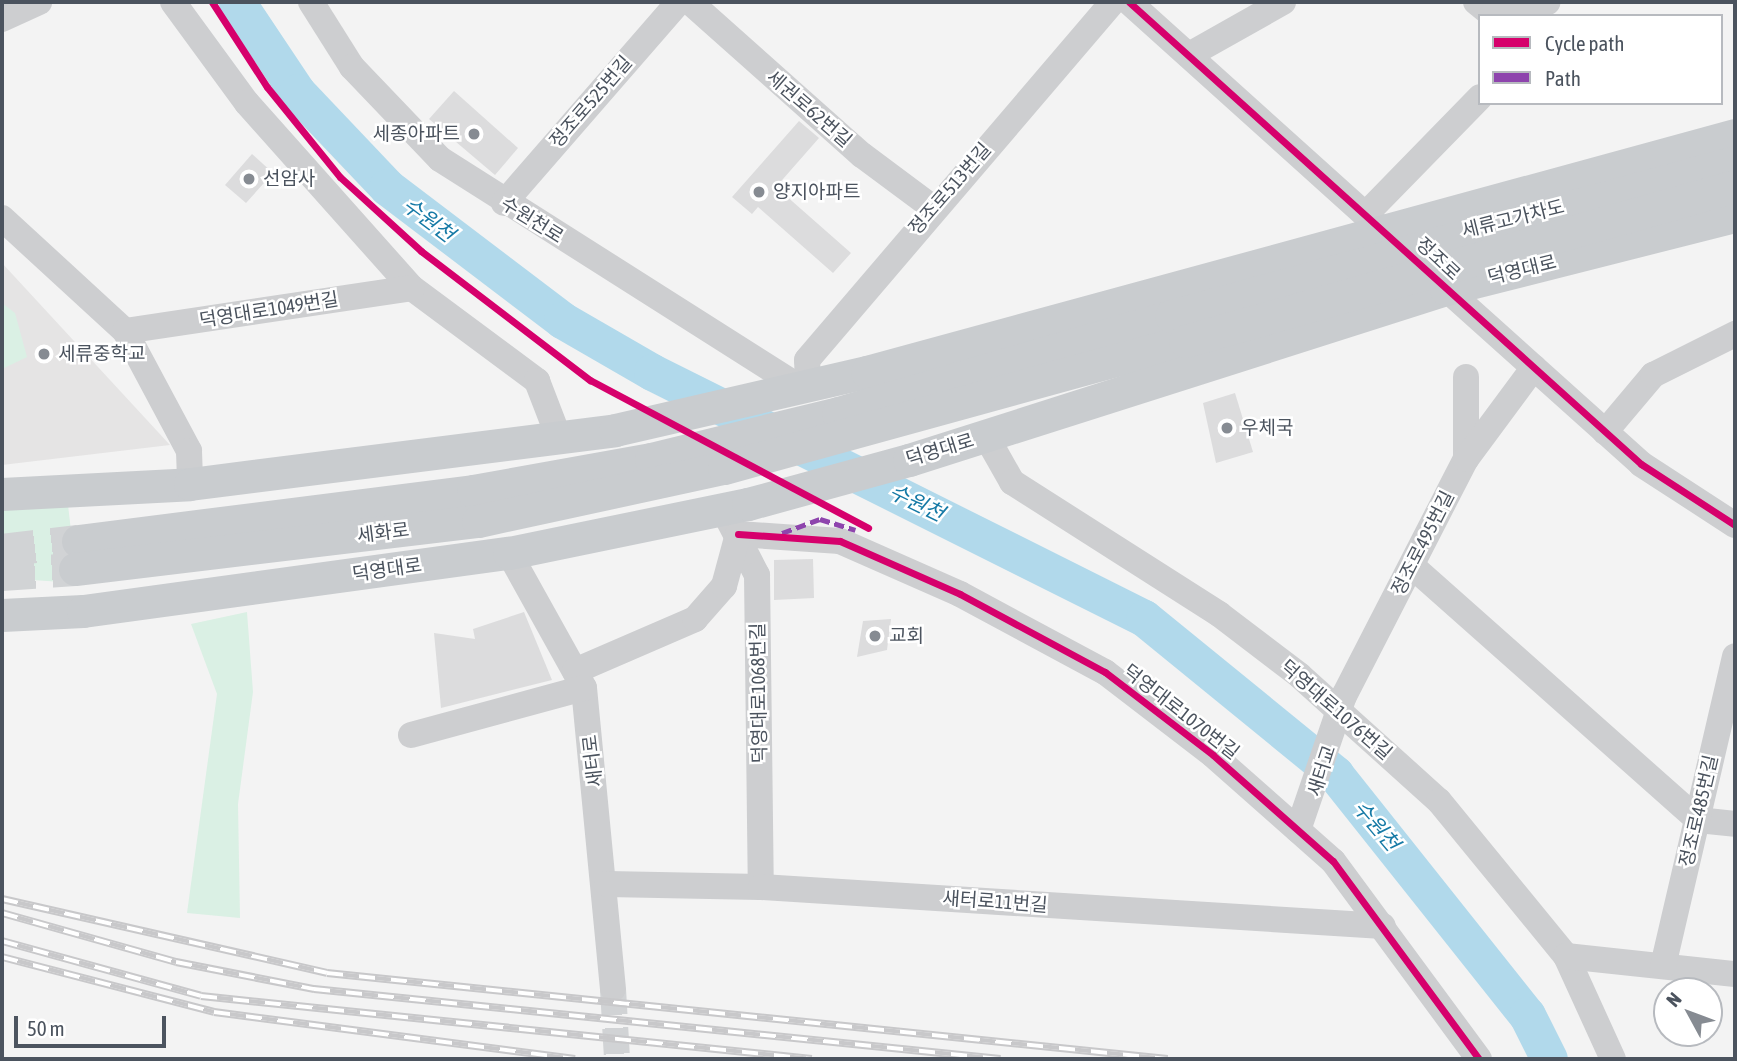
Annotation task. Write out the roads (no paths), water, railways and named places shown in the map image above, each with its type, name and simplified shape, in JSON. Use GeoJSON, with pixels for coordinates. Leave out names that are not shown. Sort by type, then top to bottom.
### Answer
{"type":"FeatureCollection","features":[{"type":"Feature","properties":{"kind":"main road"},"geometry":{"type":"LineString","coordinates":[[685,464],[810,396],[867,372],[1375,222],[1735,135]]}},
{"type":"Feature","properties":{"kind":"main road","name":"세류고가차도"},"geometry":{"type":"LineString","coordinates":[[1178,329],[1462,232],[1735,162]]}},
{"type":"Feature","properties":{"kind":"main road","name":"세류고가차도"},"geometry":{"type":"LineString","coordinates":[[1178,329],[1735,186]]}},
{"type":"Feature","properties":{"kind":"main road","name":"덕영대로"},"geometry":{"type":"LineString","coordinates":[[2,615],[83,611],[509,553],[735,516],[1446,289],[1735,216]]}},
{"type":"Feature","properties":{"kind":"main road"},"geometry":{"type":"LineString","coordinates":[[5,495],[190,484],[559,438],[810,396],[1178,329]]}},
{"type":"Feature","properties":{"kind":"main road","name":"덕영대로"},"geometry":{"type":"LineString","coordinates":[[651,459],[724,468],[872,430],[1178,329]]}},
{"type":"Feature","properties":{"kind":"main road"},"geometry":{"type":"LineString","coordinates":[[724,468],[919,457]]}},
{"type":"Feature","properties":{"kind":"main road","name":"세화로"},"geometry":{"type":"LineString","coordinates":[[651,459],[473,491],[76,555],[478,521],[685,464]]}},
{"type":"Feature","properties":{"kind":"street"},"geometry":{"type":"LineString","coordinates":[[2,19],[39,2]]}},
{"type":"Feature","properties":{"kind":"street"},"geometry":{"type":"LineString","coordinates":[[173,2],[247,103],[412,288],[537,382],[559,438]]}},
{"type":"Feature","properties":{"kind":"street","name":"수원천로"},"geometry":{"type":"LineString","coordinates":[[311,2],[352,67],[392,113],[440,159],[504,203],[810,396]]}},
{"type":"Feature","properties":{"kind":"street","name":"정조로525번길"},"geometry":{"type":"LineString","coordinates":[[504,203],[679,2]]}},
{"type":"Feature","properties":{"kind":"street","name":"세권로62번길"},"geometry":{"type":"LineString","coordinates":[[690,2],[843,139],[933,208]]}},
{"type":"Feature","properties":{"kind":"street","name":"정조로513번길"},"geometry":{"type":"LineString","coordinates":[[810,396],[807,360],[933,208],[1113,2]]}},
{"type":"Feature","properties":{"kind":"street","name":"정조로"},"geometry":{"type":"LineString","coordinates":[[1129,2],[1641,464],[1735,525]]}},
{"type":"Feature","properties":{"kind":"street"},"geometry":{"type":"LineString","coordinates":[[1189,55],[1283,2]]}},
{"type":"Feature","properties":{"kind":"street"},"geometry":{"type":"LineString","coordinates":[[1476,2],[1491,14]]}},
{"type":"Feature","properties":{"kind":"street"},"geometry":{"type":"LineString","coordinates":[[1496,14],[1548,2]]}},
{"type":"Feature","properties":{"kind":"street"},"geometry":{"type":"LineString","coordinates":[[1375,222],[1478,99]]}},
{"type":"Feature","properties":{"kind":"street"},"geometry":{"type":"LineString","coordinates":[[2,218],[125,331],[189,451],[190,484]]}},
{"type":"Feature","properties":{"kind":"street","name":"덕영대로1049번길"},"geometry":{"type":"LineString","coordinates":[[125,331],[412,288]]}},
{"type":"Feature","properties":{"kind":"street"},"geometry":{"type":"LineString","coordinates":[[1605,432],[1653,375],[1735,334]]}},
{"type":"Feature","properties":{"kind":"street","name":"정조로495번길"},"geometry":{"type":"LineString","coordinates":[[1338,721],[1466,458],[1534,368]]}},
{"type":"Feature","properties":{"kind":"street"},"geometry":{"type":"LineString","coordinates":[[1465,377],[1466,458]]}},
{"type":"Feature","properties":{"kind":"street","name":"덕영대로1076번길"},"geometry":{"type":"LineString","coordinates":[[986,436],[1012,482],[1167,576],[1338,721],[1439,801],[1566,956],[1613,1059]]}},
{"type":"Feature","properties":{"kind":"street"},"geometry":{"type":"LineString","coordinates":[[411,734],[580,680],[695,619],[724,586],[735,516]]}},
{"type":"Feature","properties":{"kind":"street","name":"덕영대로1070번길"},"geometry":{"type":"LineString","coordinates":[[735,516],[840,541],[960,594],[1105,672],[1303,821],[1475,1051]]}},
{"type":"Feature","properties":{"kind":"street","name":"덕영대로1068번길"},"geometry":{"type":"LineString","coordinates":[[735,516],[757,575],[761,887]]}},
{"type":"Feature","properties":{"kind":"street","name":"새터로"},"geometry":{"type":"LineString","coordinates":[[509,553],[580,680],[607,884],[613,989]]}},
{"type":"Feature","properties":{"kind":"street"},"geometry":{"type":"LineString","coordinates":[[1412,566],[1698,820],[1735,824]]}},
{"type":"Feature","properties":{"kind":"street","name":"정조로485번길"},"geometry":{"type":"LineString","coordinates":[[1663,966],[1735,656]]}},
{"type":"Feature","properties":{"kind":"street","name":"새터교"},"geometry":{"type":"LineString","coordinates":[[1303,821],[1338,721]]}},
{"type":"Feature","properties":{"kind":"street","name":"새터로11번길"},"geometry":{"type":"LineString","coordinates":[[607,884],[761,887],[1383,926]]}},
{"type":"Feature","properties":{"kind":"street"},"geometry":{"type":"LineString","coordinates":[[1566,956],[1735,974]]}},
{"type":"Feature","properties":{"kind":"waterway","name":"수원천"},"geometry":{"type":"LineString","coordinates":[[237,2],[297,92],[387,187],[562,320],[652,372],[1144,618],[1335,774],[1527,1015],[1549,1059]]}},
{"type":"Feature","properties":{"kind":"tunnel"},"geometry":{"type":"LineString","coordinates":[[2,550],[78,541]]}},
{"type":"Feature","properties":{"kind":"tunnel"},"geometry":{"type":"LineString","coordinates":[[2,574],[75,569]]}},
{"type":"Feature","properties":{"kind":"tunnel"},"geometry":{"type":"LineString","coordinates":[[613,989],[617,1059]]}},
{"type":"Feature","properties":{"kind":"railway"},"geometry":{"type":"LineString","coordinates":[[2,899],[327,973],[1168,1059]]}},
{"type":"Feature","properties":{"kind":"railway"},"geometry":{"type":"LineString","coordinates":[[2,913],[176,962],[314,989],[1000,1059]]}},
{"type":"Feature","properties":{"kind":"railway"},"geometry":{"type":"LineString","coordinates":[[2,941],[201,996],[812,1059]]}},
{"type":"Feature","properties":{"kind":"railway"},"geometry":{"type":"LineString","coordinates":[[2,957],[214,1012],[575,1059]]}},
{"type":"Feature","properties":{"kind":"place","name":"세종아파트"},"geometry":{"type":"Point","coordinates":[474,134]}},
{"type":"Feature","properties":{"kind":"place","name":"선암사"},"geometry":{"type":"Point","coordinates":[249,179]}},
{"type":"Feature","properties":{"kind":"place","name":"양지아파트"},"geometry":{"type":"Point","coordinates":[759,192]}},
{"type":"Feature","properties":{"kind":"place","name":"세류중학교"},"geometry":{"type":"Point","coordinates":[44,354]}},
{"type":"Feature","properties":{"kind":"place","name":"우체국"},"geometry":{"type":"Point","coordinates":[1227,428]}},
{"type":"Feature","properties":{"kind":"place","name":"교회"},"geometry":{"type":"Point","coordinates":[875,636]}}]}
